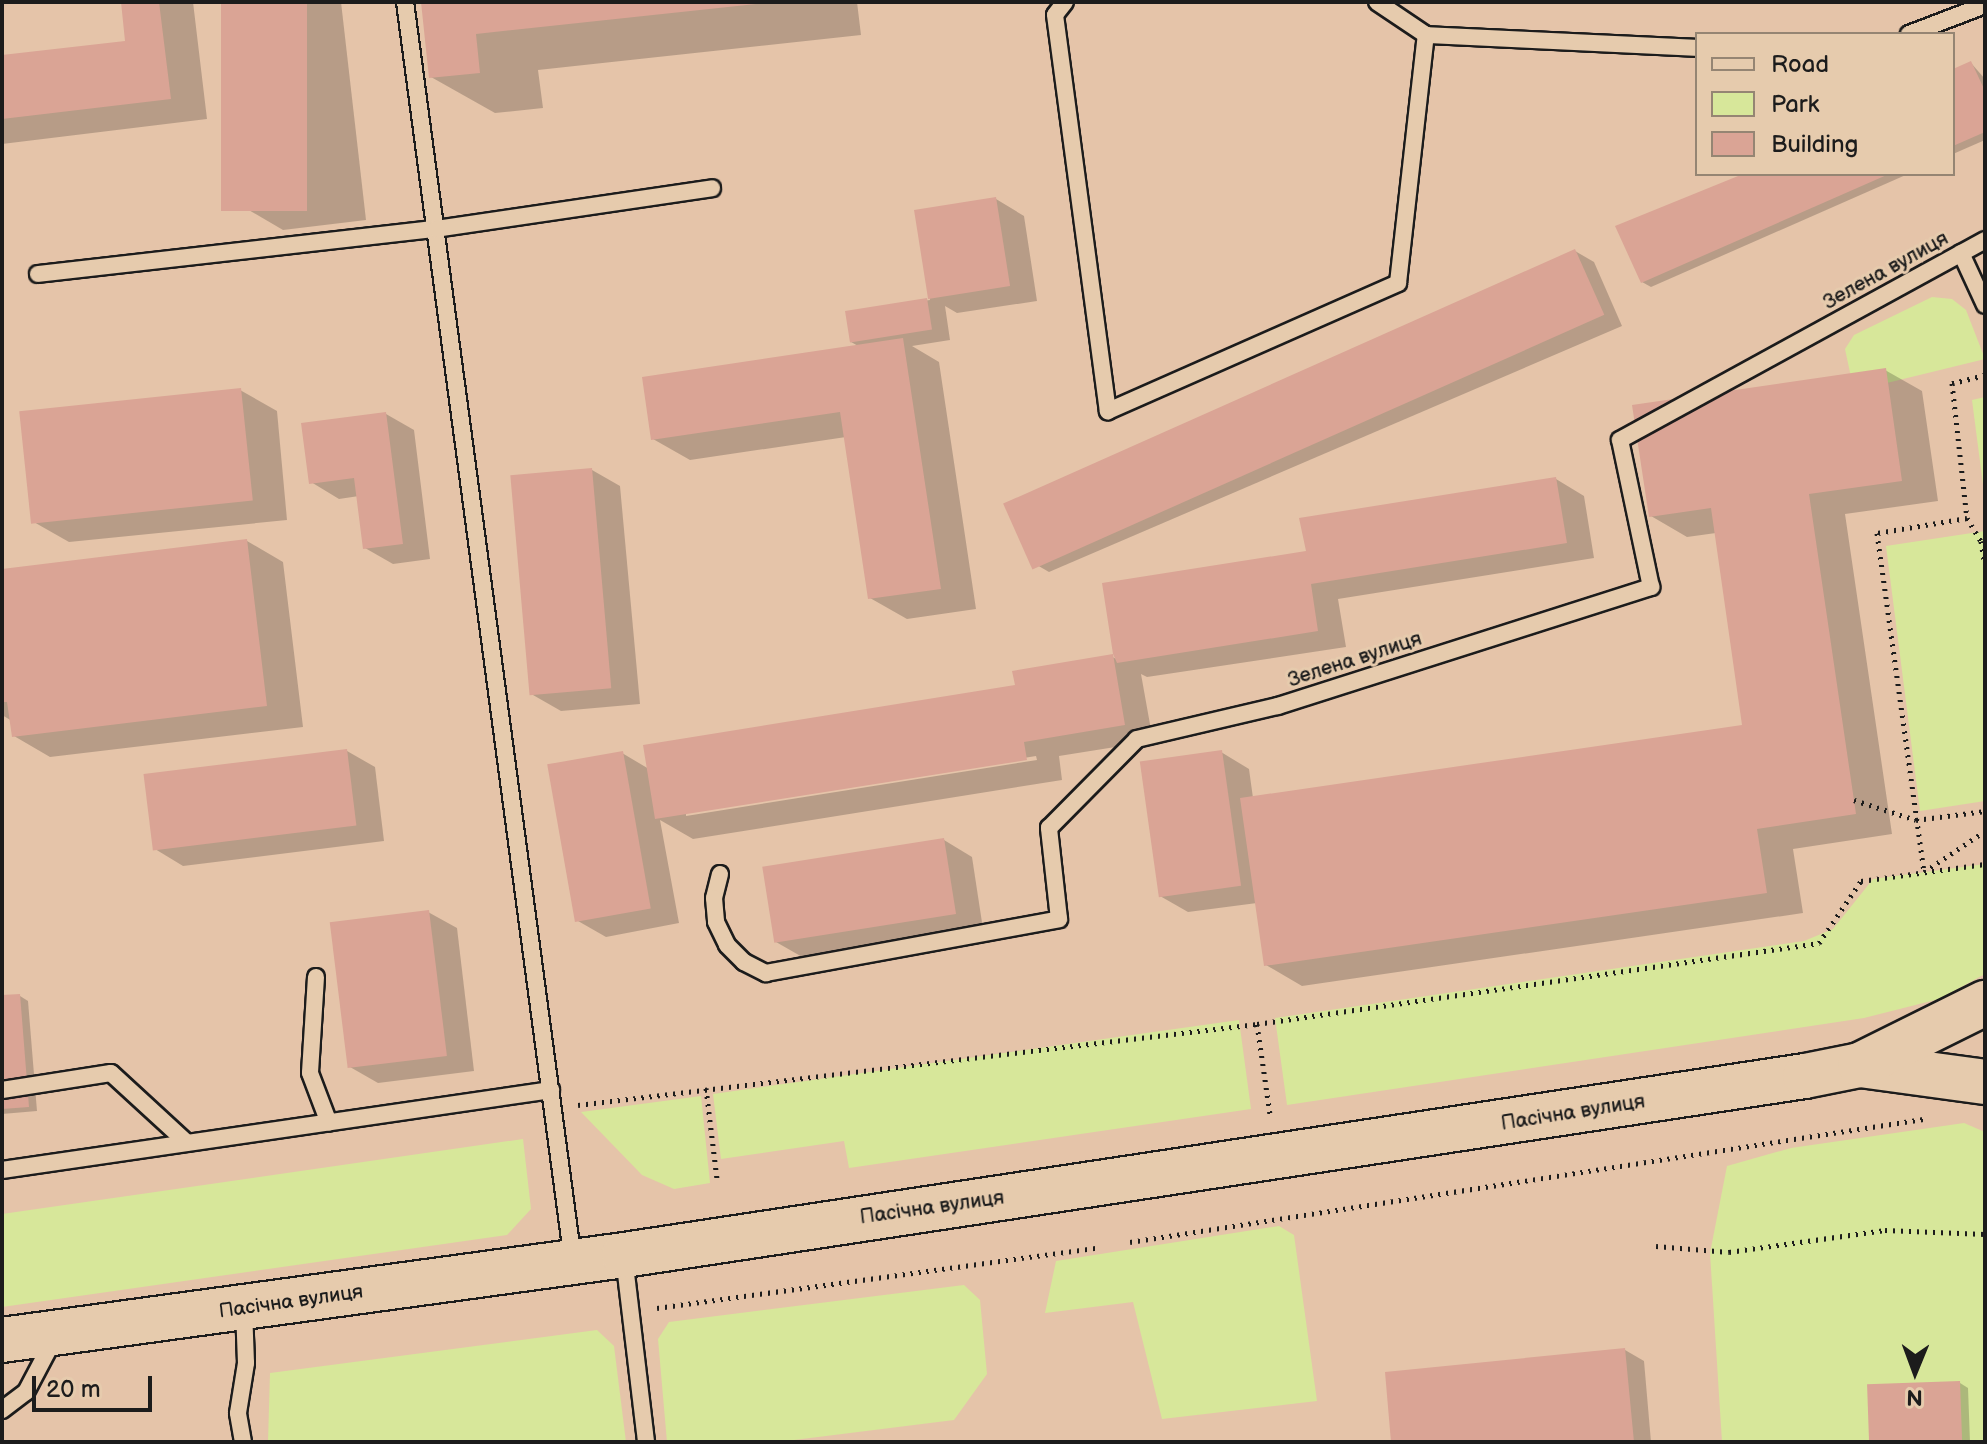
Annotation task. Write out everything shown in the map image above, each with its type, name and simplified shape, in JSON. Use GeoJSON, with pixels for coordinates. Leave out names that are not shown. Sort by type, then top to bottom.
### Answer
{"type":"FeatureCollection","features":[{"type":"Feature","properties":{"kind":"main road","name":"Пасічна вулиця"},"geometry":{"type":"LineString","coordinates":[[1860,1065],[1985,1003]]}},
{"type":"Feature","properties":{"kind":"main road","name":"Пасічна вулиця"},"geometry":{"type":"LineString","coordinates":[[2,1340],[624,1255],[1392,1141],[1860,1065],[1985,1082]]}},
{"type":"Feature","properties":{"kind":"lane"},"geometry":{"type":"LineString","coordinates":[[405,2],[573,1262]]}},
{"type":"Feature","properties":{"kind":"lane"},"geometry":{"type":"LineString","coordinates":[[1065,2],[1055,15],[1108,411],[1398,283],[1426,35]]}},
{"type":"Feature","properties":{"kind":"lane"},"geometry":{"type":"LineString","coordinates":[[1377,2],[1426,35],[1695,48]]}},
{"type":"Feature","properties":{"kind":"lane"},"geometry":{"type":"LineString","coordinates":[[1914,32],[1985,5]]}},
{"type":"Feature","properties":{"kind":"lane"},"geometry":{"type":"LineString","coordinates":[[38,274],[436,229],[712,188]]}},
{"type":"Feature","properties":{"kind":"lane","name":"Зелена вулиця"},"geometry":{"type":"LineString","coordinates":[[720,874],[714,898],[722,934],[744,962],[766,973],[1059,919],[1049,828],[1137,739],[1278,706],[1651,587],[1620,440],[1985,240]]}},
{"type":"Feature","properties":{"kind":"lane"},"geometry":{"type":"LineString","coordinates":[[1961,253],[1985,305]]}},
{"type":"Feature","properties":{"kind":"lane"},"geometry":{"type":"LineString","coordinates":[[316,977],[310,1073],[329,1123]]}},
{"type":"Feature","properties":{"kind":"lane"},"geometry":{"type":"LineString","coordinates":[[2,1090],[111,1073],[187,1143]]}},
{"type":"Feature","properties":{"kind":"lane"},"geometry":{"type":"LineString","coordinates":[[2,1170],[551,1090]]}},
{"type":"Feature","properties":{"kind":"lane"},"geometry":{"type":"LineString","coordinates":[[624,1255],[646,1442]]}},
{"type":"Feature","properties":{"kind":"lane"},"geometry":{"type":"LineString","coordinates":[[243,1442],[238,1413],[246,1363],[244,1309]]}},
{"type":"Feature","properties":{"kind":"lane"},"geometry":{"type":"LineString","coordinates":[[2,1410],[26,1392],[57,1333]]}},
{"type":"Feature","properties":{"kind":"path"},"geometry":{"type":"LineString","coordinates":[[1985,375],[1952,383],[1967,518],[1981,541],[1985,565]]}},
{"type":"Feature","properties":{"kind":"path"},"geometry":{"type":"LineString","coordinates":[[1924,872],[1877,533],[1967,518]]}},
{"type":"Feature","properties":{"kind":"path"},"geometry":{"type":"LineString","coordinates":[[1854,800],[1916,820],[1985,811]]}},
{"type":"Feature","properties":{"kind":"path"},"geometry":{"type":"LineString","coordinates":[[1924,872],[1985,831]]}},
{"type":"Feature","properties":{"kind":"path"},"geometry":{"type":"LineString","coordinates":[[554,1109],[706,1088],[1257,1024],[1819,943],[1861,881],[1985,864]]}},
{"type":"Feature","properties":{"kind":"path"},"geometry":{"type":"LineString","coordinates":[[1257,1024],[1270,1117]]}},
{"type":"Feature","properties":{"kind":"path"},"geometry":{"type":"LineString","coordinates":[[706,1088],[717,1179]]}},
{"type":"Feature","properties":{"kind":"path"},"geometry":{"type":"LineString","coordinates":[[1130,1242],[1933,1117]]}},
{"type":"Feature","properties":{"kind":"path"},"geometry":{"type":"LineString","coordinates":[[1656,1246],[1729,1252],[1885,1230],[1985,1234]]}},
{"type":"Feature","properties":{"kind":"path"},"geometry":{"type":"LineString","coordinates":[[633,1311],[1096,1248]]}},
{"type":"Feature","properties":{"kind":"green space"},"geometry":{"type":"Polygon","coordinates":[[[1932,297],[1952,299],[1966,310],[1985,359],[1854,391],[1845,349],[1854,335],[1932,297]]]}},
{"type":"Feature","properties":{"kind":"green space"},"geometry":{"type":"Polygon","coordinates":[[[1985,397],[1985,500],[1972,400],[1985,397]]]}},
{"type":"Feature","properties":{"kind":"green space"},"geometry":{"type":"Polygon","coordinates":[[[1985,531],[1985,801],[1920,811],[1886,546],[1985,531]]]}},
{"type":"Feature","properties":{"kind":"green space"},"geometry":{"type":"Polygon","coordinates":[[[1985,864],[1985,974],[1939,999],[1864,1018],[1287,1105],[1275,1018],[1804,941],[1833,929],[1873,879],[1985,864]]]}},
{"type":"Feature","properties":{"kind":"green space"},"geometry":{"type":"Polygon","coordinates":[[[1239,1020],[1251,1109],[849,1168],[844,1141],[721,1159],[713,1094],[1239,1020]]]}},
{"type":"Feature","properties":{"kind":"green space"},"geometry":{"type":"Polygon","coordinates":[[[701,1096],[710,1183],[674,1189],[642,1175],[581,1112],[701,1096]]]}},
{"type":"Feature","properties":{"kind":"green space"},"geometry":{"type":"Polygon","coordinates":[[[1964,1123],[1985,1132],[1985,1442],[1722,1442],[1710,1253],[1727,1166],[1791,1148],[1964,1123]]]}},
{"type":"Feature","properties":{"kind":"green space"},"geometry":{"type":"Polygon","coordinates":[[[523,1139],[531,1209],[507,1235],[2,1307],[2,1214],[523,1139]]]}},
{"type":"Feature","properties":{"kind":"green space"},"geometry":{"type":"Polygon","coordinates":[[[1279,1226],[1294,1235],[1317,1401],[1162,1419],[1133,1302],[1045,1313],[1056,1261],[1279,1226]]]}},
{"type":"Feature","properties":{"kind":"green space"},"geometry":{"type":"Polygon","coordinates":[[[964,1285],[980,1300],[987,1374],[954,1420],[778,1442],[667,1442],[658,1339],[669,1322],[964,1285]]]}},
{"type":"Feature","properties":{"kind":"green space"},"geometry":{"type":"Polygon","coordinates":[[[597,1330],[614,1346],[626,1442],[268,1442],[270,1373],[597,1330]]]}},
{"type":"Feature","properties":{"kind":"building"},"geometry":{"type":"Polygon","coordinates":[[[121,2],[159,2],[171,99],[2,119],[2,55],[125,41],[121,2]]]}},
{"type":"Feature","properties":{"kind":"building"},"geometry":{"type":"Polygon","coordinates":[[[221,2],[307,2],[307,211],[221,211],[221,2]]]}},
{"type":"Feature","properties":{"kind":"building"},"geometry":{"type":"Polygon","coordinates":[[[421,2],[756,4],[476,34],[480,73],[429,78],[421,2]]]}},
{"type":"Feature","properties":{"kind":"building"},"geometry":{"type":"Polygon","coordinates":[[[1971,61],[1985,91],[1985,132],[1955,145],[1955,68],[1971,61]]]}},
{"type":"Feature","properties":{"kind":"building"},"geometry":{"type":"Polygon","coordinates":[[[1738,176],[1884,176],[1641,283],[1615,226],[1738,176]]]}},
{"type":"Feature","properties":{"kind":"building"},"geometry":{"type":"Polygon","coordinates":[[[996,197],[1010,286],[928,299],[914,210],[996,197]]]}},
{"type":"Feature","properties":{"kind":"building"},"geometry":{"type":"Polygon","coordinates":[[[1575,249],[1604,315],[1032,569],[1003,504],[1575,249]]]}},
{"type":"Feature","properties":{"kind":"building"},"geometry":{"type":"Polygon","coordinates":[[[927,298],[932,330],[850,343],[845,311],[927,298]]]}},
{"type":"Feature","properties":{"kind":"building"},"geometry":{"type":"Polygon","coordinates":[[[903,338],[941,589],[868,599],[840,412],[651,440],[642,377],[903,338]]]}},
{"type":"Feature","properties":{"kind":"building"},"geometry":{"type":"Polygon","coordinates":[[[1886,368],[1902,481],[1809,494],[1856,814],[1757,829],[1767,893],[1264,966],[1240,798],[1742,725],[1711,508],[1649,517],[1632,405],[1886,368]]]}},
{"type":"Feature","properties":{"kind":"building"},"geometry":{"type":"Polygon","coordinates":[[[241,388],[253,500],[31,524],[19,411],[241,388]]]}},
{"type":"Feature","properties":{"kind":"building"},"geometry":{"type":"Polygon","coordinates":[[[386,412],[403,544],[363,549],[354,478],[309,484],[301,423],[386,412]]]}},
{"type":"Feature","properties":{"kind":"building"},"geometry":{"type":"Polygon","coordinates":[[[592,468],[611,688],[530,695],[510,475],[592,468]]]}},
{"type":"Feature","properties":{"kind":"building"},"geometry":{"type":"Polygon","coordinates":[[[1556,477],[1567,543],[1311,584],[1318,631],[1117,663],[1113,654],[1102,583],[1306,551],[1299,518],[1556,477]]]}},
{"type":"Feature","properties":{"kind":"building"},"geometry":{"type":"Polygon","coordinates":[[[247,539],[267,706],[12,737],[7,702],[2,702],[2,569],[247,539]]]}},
{"type":"Feature","properties":{"kind":"building"},"geometry":{"type":"Polygon","coordinates":[[[1113,654],[1125,725],[1024,742],[1027,760],[655,819],[643,745],[1015,685],[1012,671],[1113,654]]]}},
{"type":"Feature","properties":{"kind":"building"},"geometry":{"type":"Polygon","coordinates":[[[347,749],[356,825],[153,850],[144,774],[347,749]]]}},
{"type":"Feature","properties":{"kind":"building"},"geometry":{"type":"Polygon","coordinates":[[[1222,750],[1241,886],[1159,897],[1140,762],[1222,750]]]}},
{"type":"Feature","properties":{"kind":"building"},"geometry":{"type":"Polygon","coordinates":[[[623,751],[651,909],[575,922],[547,764],[623,751]]]}},
{"type":"Feature","properties":{"kind":"building"},"geometry":{"type":"Polygon","coordinates":[[[944,838],[956,914],[774,943],[762,867],[944,838]]]}},
{"type":"Feature","properties":{"kind":"building"},"geometry":{"type":"Polygon","coordinates":[[[429,910],[447,1056],[348,1068],[330,922],[429,910]]]}},
{"type":"Feature","properties":{"kind":"building"},"geometry":{"type":"Polygon","coordinates":[[[20,994],[29,1107],[2,1109],[2,995],[20,994]]]}},
{"type":"Feature","properties":{"kind":"building"},"geometry":{"type":"Polygon","coordinates":[[[1625,1348],[1634,1442],[1391,1442],[1385,1372],[1625,1348]]]}},
{"type":"Feature","properties":{"kind":"building"},"geometry":{"type":"Polygon","coordinates":[[[1960,1381],[1962,1442],[1869,1442],[1867,1384],[1960,1381]]]}}]}
